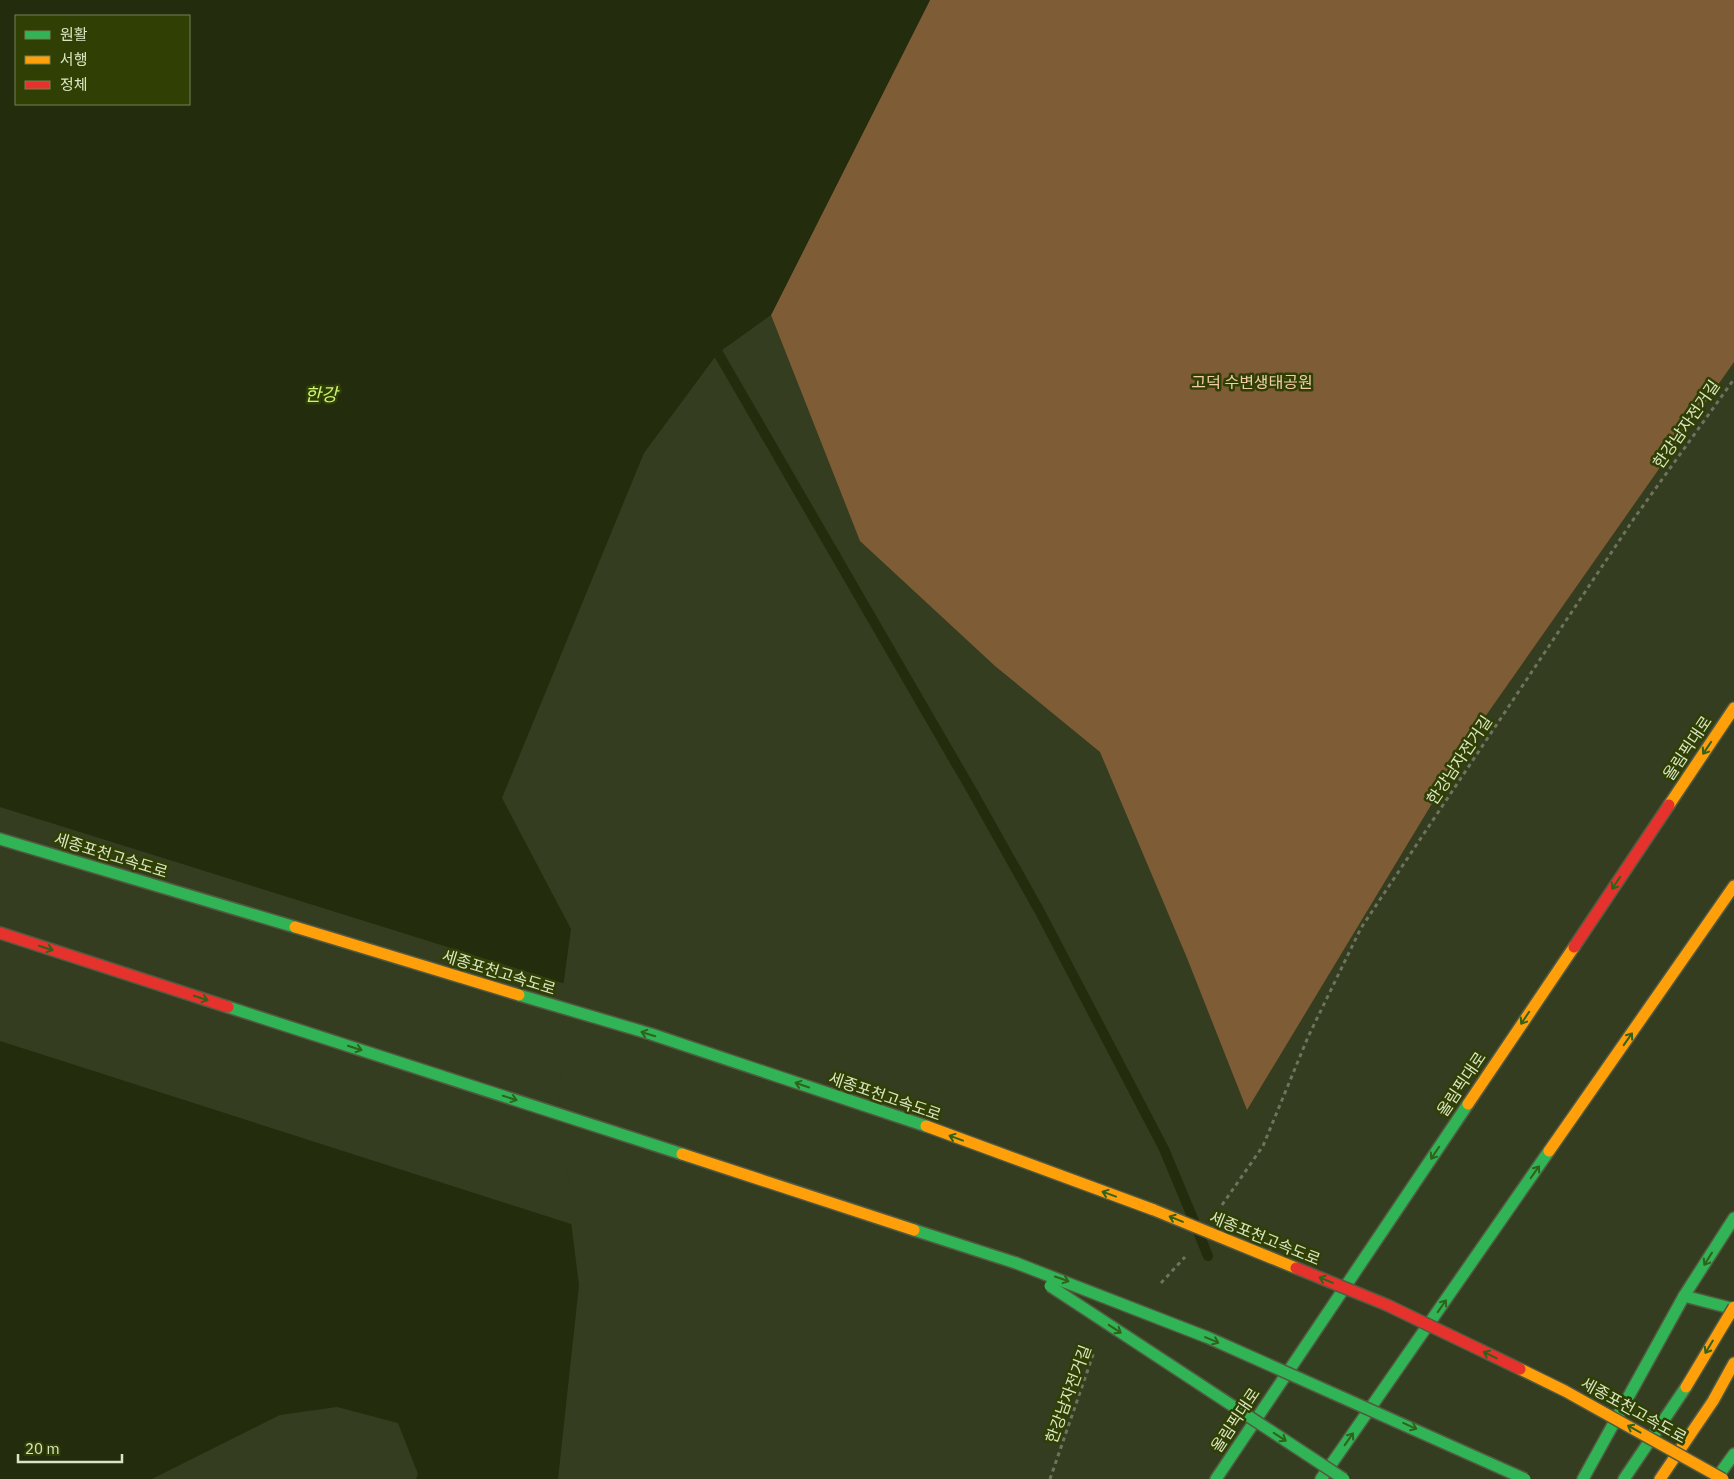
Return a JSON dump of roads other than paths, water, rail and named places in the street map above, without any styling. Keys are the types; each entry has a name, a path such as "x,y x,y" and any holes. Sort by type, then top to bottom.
{"main road":[{"name":"올림픽대로","path":"1216,1479 1734,708"},
{"name":"세종포천고속도로","path":"0,839 651,1034 937,1130 1145,1207 1387,1305 1565,1391 1722,1479"},
{"path":"1322,1479 1734,886"},
{"path":"0,933 1016,1263 1089,1289 1248,1355 1525,1479"},
{"path":"1583,1479 1684,1296 1734,1218"},
{"path":"1016,1263 1344,1479"},
{"path":"1624,1479 1686,1387 1734,1308 1684,1296"},
{"path":"1660,1479 1713,1401 1734,1363"},
{"path":"1716,1479 1734,1454"}],"water":[{"name":"한강","path":"0,0 930,0 771,315 718,353 644,453 502,798 571,929 560,1009 556,1104 579,1285 558,1479 416,1479 418,1474 398,1423 337,1407 280,1415 152,1479 0,1479"}],"waterway":[{"path":"718,353 1040,912 1164,1149 1194,1221"},
{"path":"1199,1234 1208,1256"}],"park label":[{"name":"고덕 수변생태공원","path":"1252,382"}]}
